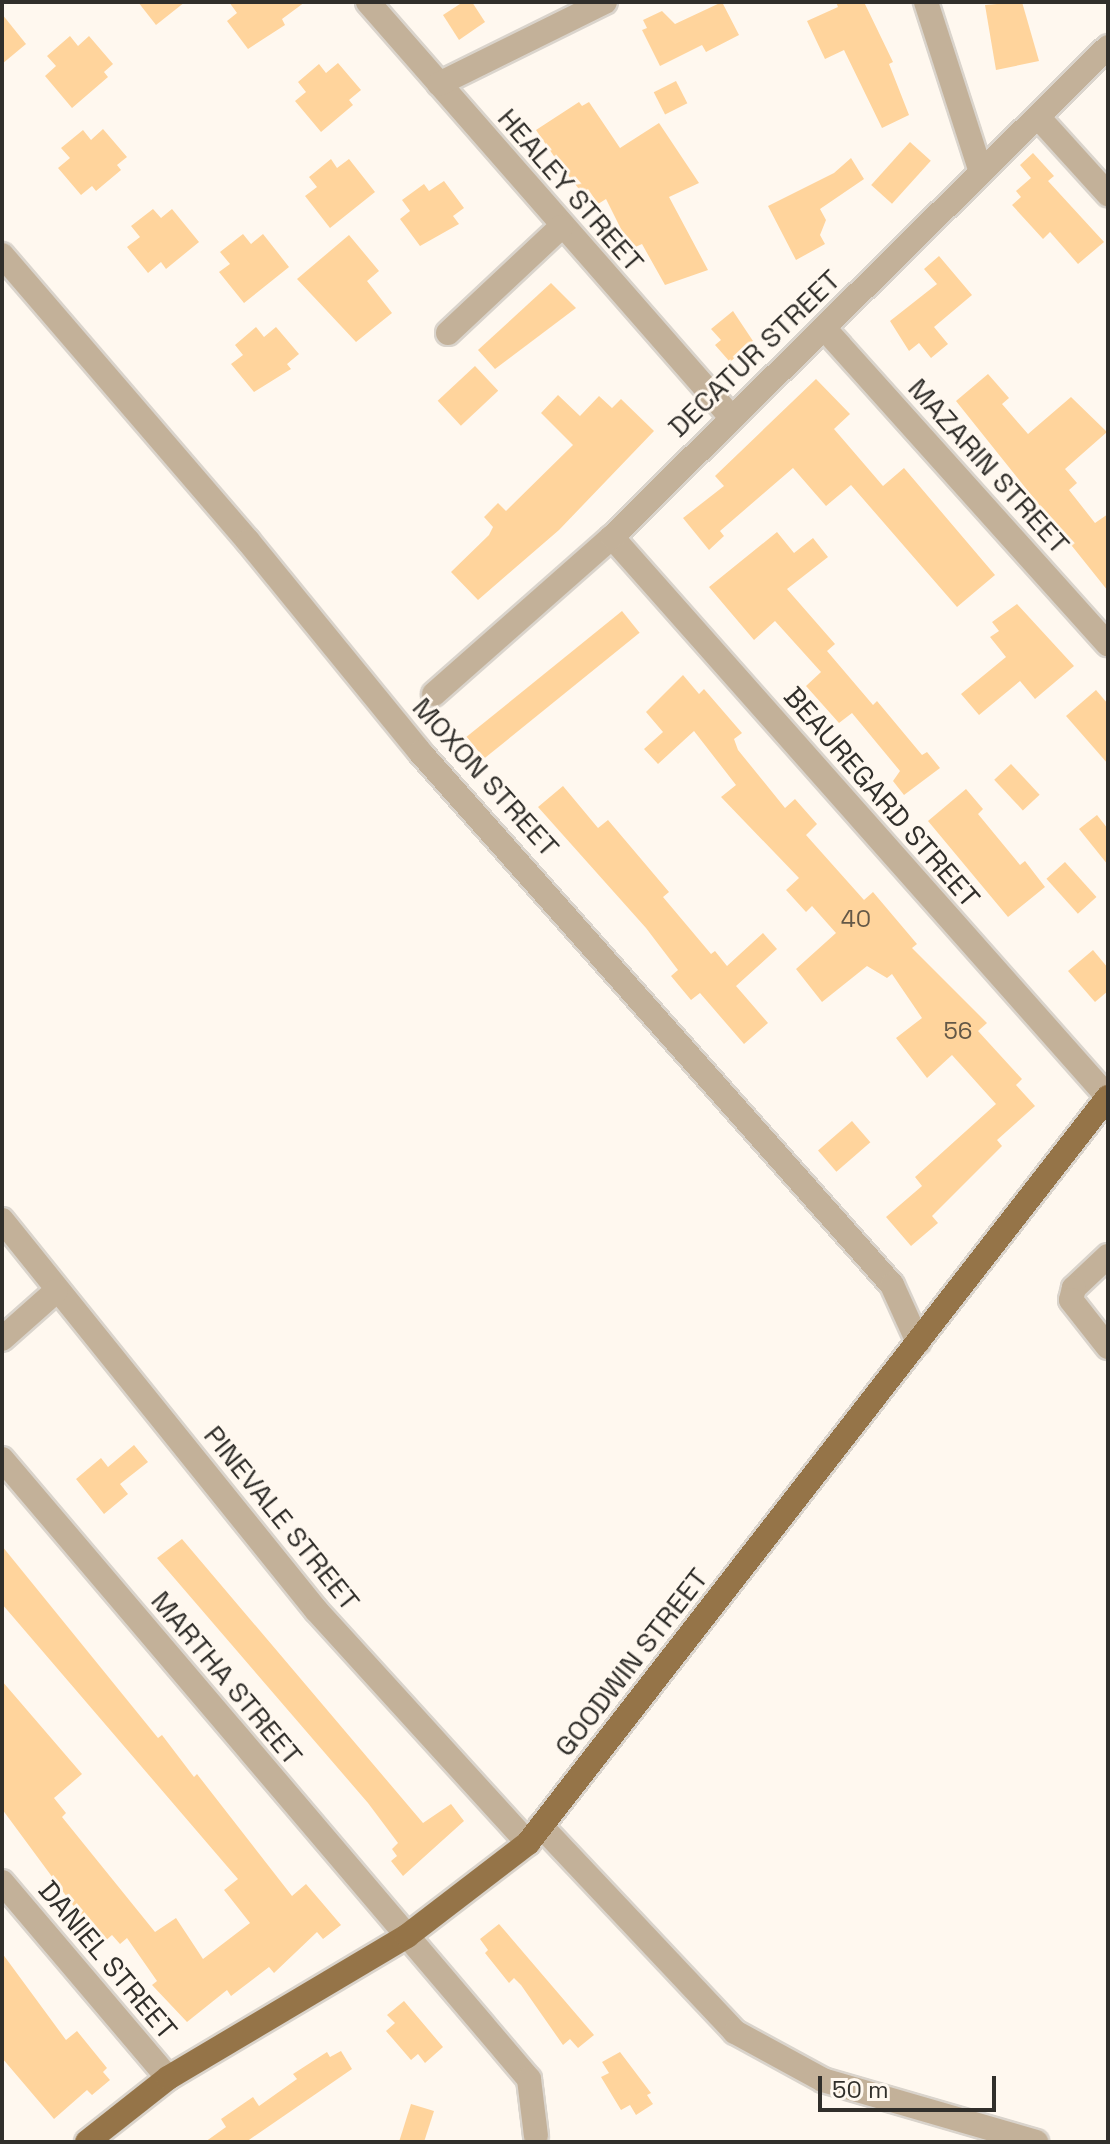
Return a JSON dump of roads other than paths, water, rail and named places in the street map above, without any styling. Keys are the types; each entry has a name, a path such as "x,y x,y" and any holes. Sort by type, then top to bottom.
{"main road":[{"name":"GOODWIN STREET","path":"87,2142 168,2078 407,1936 534,1835 1108,1097"}],"street":[{"name":"HEALEY STREET","path":"368,2 561,227 730,416"},
{"path":"439,84 605,2"},
{"path":"926,2 980,169"},
{"name":"DECATUR STREET","path":"434,694 612,537 980,169 1039,118 1108,47"},
{"path":"1039,118 1108,194"},
{"path":"448,333 561,227"},
{"name":"MOXON STREET","path":"2,255 248,541 420,752 892,1285 918,1342"},
{"name":"MAZARIN STREET","path":"824,328 1108,644"},
{"name":"BEAUREGARD STREET","path":"612,537 1108,1097"},
{"name":"PINEVALE STREET","path":"2,1220 56,1291 316,1610 534,1835 735,2032 823,2080 1036,2142"},
{"path":"1108,1256 1074,1288 1071,1300 1108,1347"},
{"path":"2,1339 56,1291"},
{"name":"MARTHA STREET","path":"2,1459 529,2079 536,2136"},
{"name":"DANIEL STREET","path":"2,1882 168,2078"}]}
